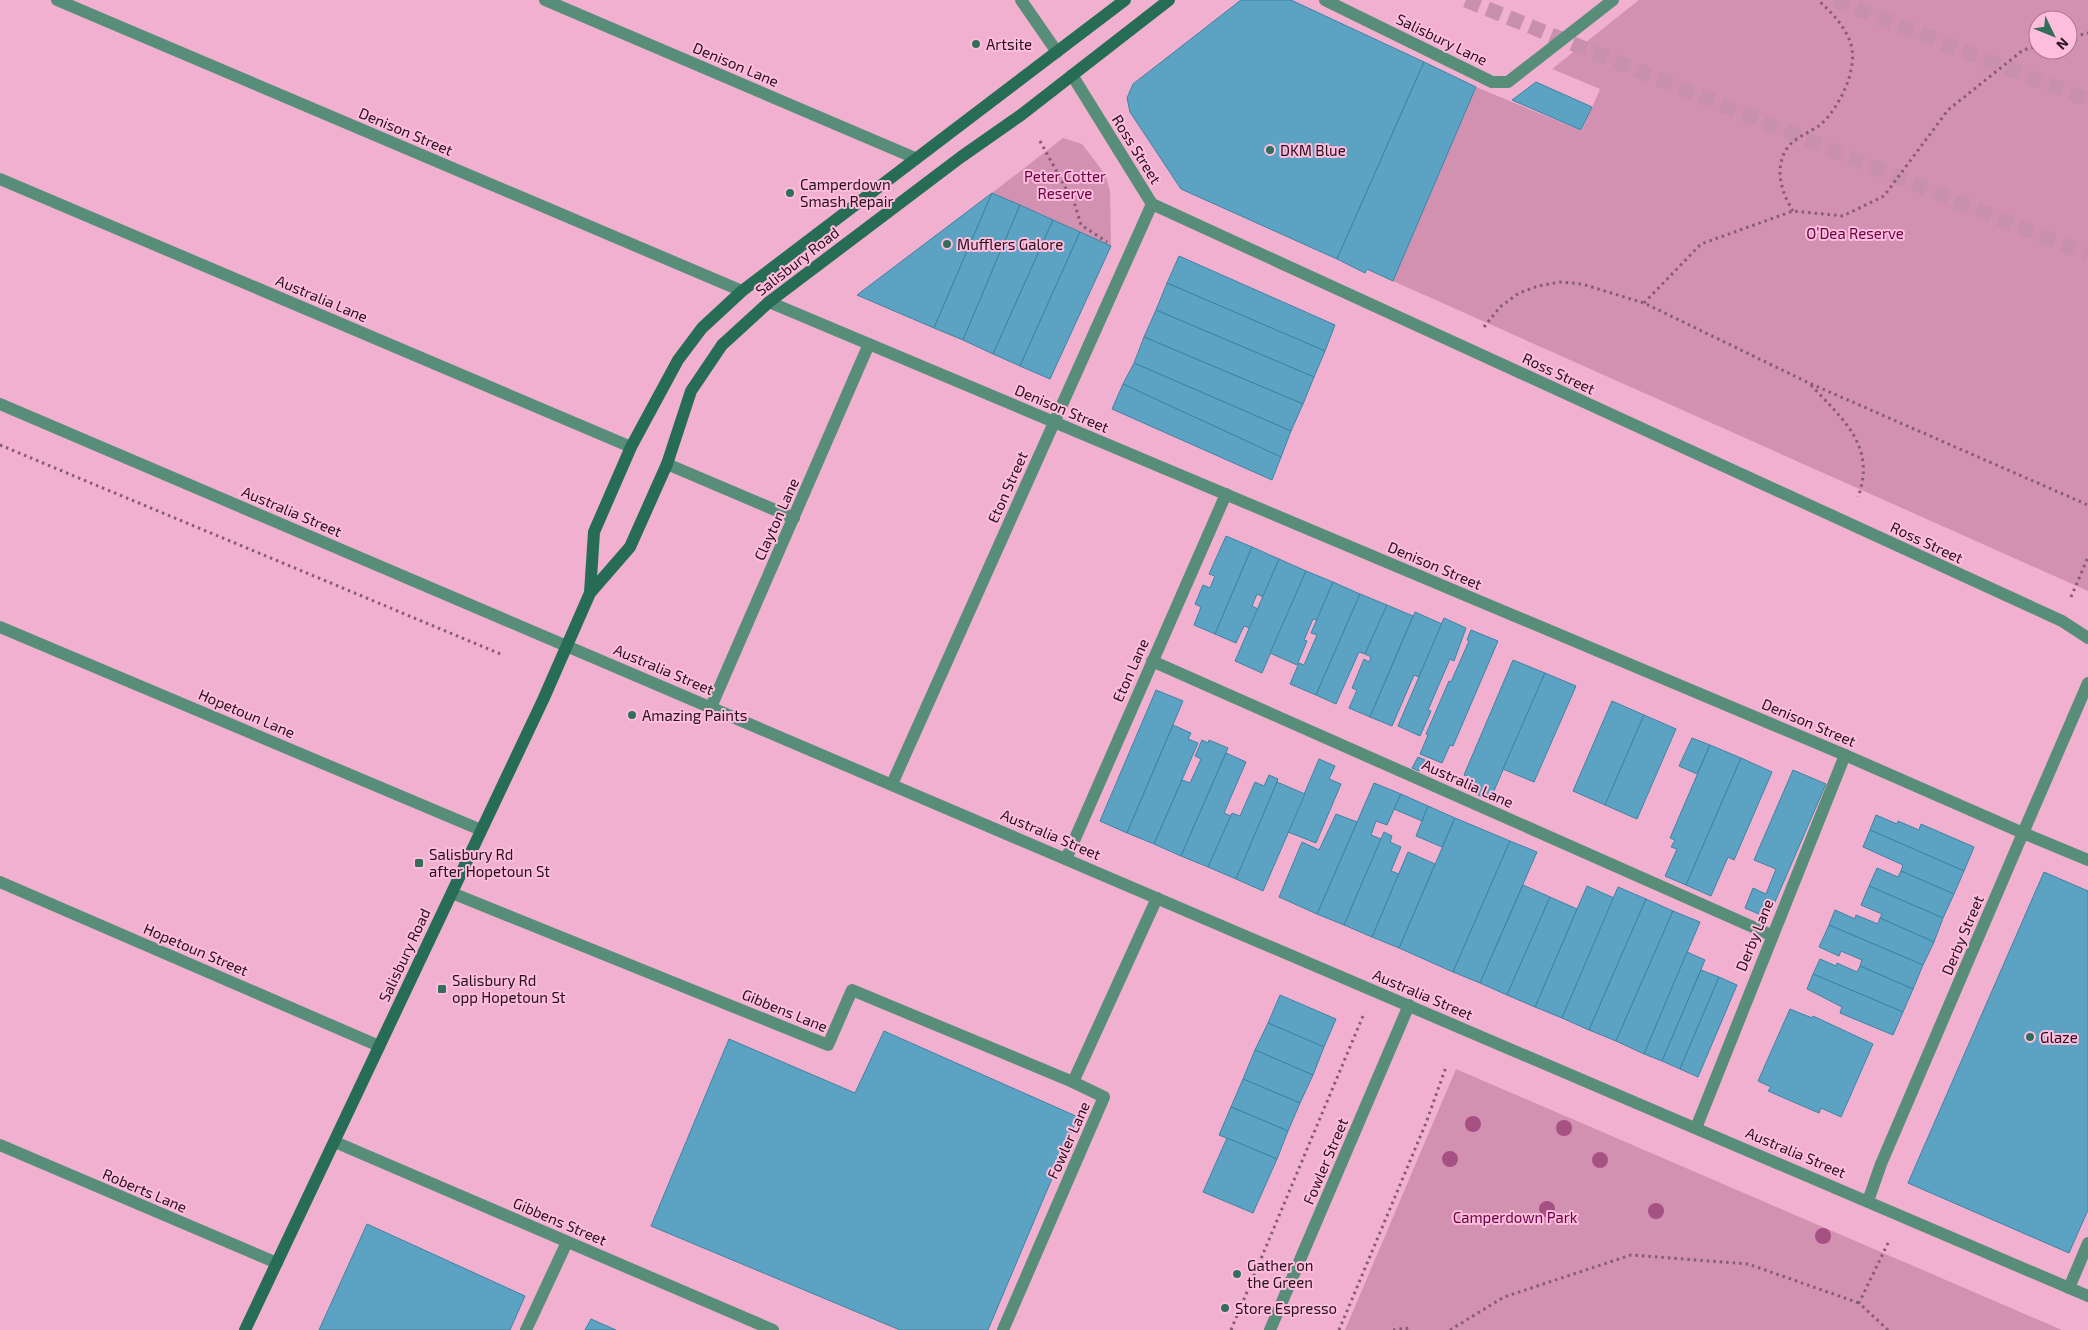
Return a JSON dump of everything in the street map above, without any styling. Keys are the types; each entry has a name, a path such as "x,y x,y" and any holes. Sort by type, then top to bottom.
{"main road":[{"name":"Salisbury Road","path":"590,593 594,532 631,447 678,360 702,328 742,291 1125,0"},
{"name":"Salisbury Road","path":"245,1330 452,893 590,593 630,547 667,464 691,391 722,345 769,302 1169,0"}],"street":[{"name":"Denison Street","path":"57,0 742,291"},
{"name":"Denison Lane","path":"545,0 915,158"},
{"path":"1022,0 1057,52"},
{"name":"Salisbury Lane","path":"1325,0 1492,82 1508,82 1613,0"},
{"name":"Ross Street","path":"1072,75 1152,204 2062,621 2088,638"},
{"name":"Australia Lane","path":"0,179 631,447"},
{"name":"Eton Street","path":"892,784 1152,204"},
{"name":"Denison Street","path":"769,302 1844,755 2088,860"},
{"name":"Clayton Lane","path":"711,707 869,344"},
{"name":"Australia Street","path":"0,404 2088,1296"},
{"path":"667,464 794,518"},
{"name":"Eton Lane","path":"1066,859 1226,494"},
{"name":"Hopetoun Lane","path":"0,627 481,830"},
{"name":"Australia Lane","path":"1152,661 1771,936"},
{"name":"Derby Street","path":"1868,1201 1881,1164 2088,683"},
{"name":"Derby Lane","path":"1696,1128 1844,755"},
{"name":"Hopetoun Street","path":"0,882 379,1046"},
{"name":"Gibbens Lane","path":"452,893 828,1045 852,990 1073,1082"},
{"name":"Fowler Lane","path":"1003,1330 1104,1098 1073,1082 1157,898"},
{"name":"Fowler Street","path":"1270,1330 1409,1005"},
{"name":"Gibbens Street","path":"334,1142 773,1330"},
{"name":"Roberts Lane","path":"0,1146 277,1263"},
{"path":"526,1330 567,1242"},
{"path":"2069,1288 2088,1243"}],"path":[{"path":"1793,211 1783,194 1780,173 1781,163 1787,149 1820,124 1831,113 1845,91 1852,67 1850,41 1839,20 1818,0"},
{"path":"1644,302 1701,244 1793,211 1843,216 1884,196 1948,110 2023,50 2028,49"},
{"path":"1040,140 1075,205 1081,225 1100,238 1130,254"},
{"path":"1466,349 1500,307 1519,293 1538,286 1560,282 1582,284 1644,302 1809,383 2088,504"},
{"path":"1809,383 1843,420 1858,441 1865,465 1863,483 1848,523"},
{"path":"0,445 504,655"},
{"path":"2062,621 2088,557"},
{"path":"1231,1330 1374,990"},
{"path":"1339,1330 1426,1123 1446,1067"},
{"path":"1858,1303 1901,1215"},
{"path":"1450,1330 1504,1297 1631,1255 1748,1264 1858,1303 1888,1330"},
{"path":"1393,1330 1406,1328 1409,1330"}],"green space":[{"name":"O’Dea Reserve","path":"1639,0 2088,0 2088,591 1393,281 1476,87 1582,131 1600,89 1552,69"},
{"name":"Peter Cotter Reserve","path":"1063,138 1082,144 1105,174 1110,191 1111,246 992,193"},
{"name":"Camperdown Park","path":"1456,1069 2062,1330 1345,1330"}],"building":[{"name":"DKM Blue","path":"1241,0 1291,0 1424,62 1337,259 1181,189 1130,112 1127,98 1133,84"},
{"path":"1424,62 1476,87 1393,281 1367,269 1365,273 1337,259"},
{"path":"1536,82 1592,107 1581,130 1512,100"},
{"name":"Mufflers Galore","path":"992,193 934,328 857,295"},
{"path":"992,193 1020,205 963,340 934,328"},
{"path":"1020,205 1053,220 993,354 963,340"},
{"path":"1053,220 1080,232 1020,366 993,354"},
{"path":"1080,232 1111,246 1050,379 1020,366"},
{"path":"1179,256 1335,325 1325,351 1167,283"},
{"path":"1167,283 1325,351 1314,377 1156,310"},
{"path":"1156,310 1314,377 1303,404 1144,337"},
{"path":"1144,337 1303,404 1291,431 1134,363"},
{"path":"1134,363 1291,431 1281,457 1123,384"},
{"path":"1123,384 1281,457 1272,480 1112,409"},
{"path":"1226,536 1252,547 1215,634 1194,625 1201,607 1195,604 1203,585 1210,588 1215,576 1209,574"},
{"path":"1252,547 1279,559 1263,597 1257,594 1252,606 1258,609 1250,628 1244,626 1236,643 1215,634"},
{"path":"1279,559 1306,571 1262,673 1235,661"},
{"path":"1306,571 1333,582 1317,620 1313,619 1304,640 1307,641 1297,665 1270,653"},
{"path":"1333,582 1360,594 1316,695 1290,684 1299,663 1304,665 1317,635 1311,633"},
{"path":"1360,594 1387,605 1365,654 1359,652 1336,704 1316,695"},
{"path":"1387,605 1413,616 1370,717 1349,708 1357,690 1352,688 1364,659 1369,662 1371,657 1365,654"},
{"path":"1415,612 1442,624 1419,677 1414,675 1392,726 1370,717"},
{"path":"1444,618 1466,628 1454,661 1450,659 1428,710 1431,711 1420,736 1398,726"},
{"path":"1471,630 1498,641 1453,746 1450,745 1442,763 1420,754 1428,735 1426,734 1469,641 1467,640"},
{"path":"1513,660 1545,673 1490,800 1466,790 1471,778 1464,775"},
{"path":"1545,673 1576,686 1534,782 1503,769"},
{"path":"1156,690 1183,701 1127,833 1100,821"},
{"path":"1612,701 1644,715 1605,805 1573,791"},
{"path":"1644,715 1676,729 1637,819 1605,805"},
{"path":"1173,725 1191,733 1188,739 1198,743 1154,844 1127,833"},
{"path":"1692,738 1710,745 1697,774 1679,766"},
{"path":"1202,740 1208,743 1209,740 1228,748 1181,856 1154,844 1182,780 1190,783 1201,759 1195,756"},
{"path":"1710,745 1741,758 1686,885 1665,876 1677,849 1671,847 1675,840 1670,838"},
{"path":"1226,753 1246,762 1224,813 1231,816 1208,867 1181,856"},
{"path":"1418,757 1425,760 1419,771 1412,768"},
{"path":"1741,758 1772,772 1734,860 1728,857 1711,896 1686,885"},
{"path":"1319,759 1335,766 1329,779 1341,784 1316,843 1288,832"},
{"path":"1793,770 1826,784 1768,918 1745,908 1753,888 1766,894 1776,869 1754,860"},
{"path":"1269,775 1278,779 1236,879 1208,867 1232,813 1240,816 1255,782 1264,786"},
{"path":"1277,782 1305,794 1263,891 1236,879"},
{"path":"1374,783 1401,794 1387,825 1376,821 1371,835 1381,839 1344,925 1317,914"},
{"path":"1401,794 1428,806 1422,821 1394,809"},
{"path":"1428,806 1455,818 1442,847 1416,836"},
{"path":"1336,814 1357,822 1317,914 1279,897 1302,842 1319,850"},
{"path":"1876,815 1897,824 1898,821 1919,830 1921,824 1974,847 1964,871 1870,830"},
{"path":"1455,818 1510,841 1453,972 1399,948"},
{"path":"1870,830 1964,871 1954,894 1901,871 1903,865 1863,847"},
{"path":"1384,832 1392,836 1390,842 1401,847 1391,871 1399,874 1372,937 1344,925"},
{"path":"1510,841 1537,852 1480,983 1453,972"},
{"path":"1408,852 1435,864 1399,948 1372,937"},
{"path":"1877,868 1898,877 1901,871 1954,894 1943,918 1869,886"},
{"name":"Glaze","path":"2044,872 2088,891 2088,1210 2069,1253 1908,1183"},
{"path":"1523,885 1550,897 1507,995 1480,983"},
{"path":"1587,886 1614,898 1562,1018 1535,1007"},
{"path":"1869,886 1943,918 1934,942 1880,918 1882,914 1861,905"},
{"path":"1618,887 1646,899 1589,1030 1562,1018"},
{"path":"1550,897 1577,909 1535,1007 1507,995"},
{"path":"1646,899 1673,911 1616,1041 1589,1030"},
{"path":"1835,910 1855,919 1856,915 1878,924 1880,918 1934,942 1923,965 1829,925"},
{"path":"1673,911 1700,922 1644,1054 1616,1041"},
{"path":"1829,925 1923,965 1913,989 1860,966 1862,960 1841,951 1839,956 1819,947"},
{"path":"1687,952 1705,960 1662,1061 1644,1054"},
{"path":"1820,959 1836,966 1837,963 1857,972 1860,966 1913,989 1903,1012 1813,974"},
{"path":"1701,970 1719,977 1680,1069 1662,1061"},
{"path":"1813,974 1903,1012 1893,1035 1840,1013 1842,1007 1807,989"},
{"path":"1719,977 1737,985 1698,1077 1680,1069"},
{"path":"1280,995 1336,1019 1324,1047 1268,1023"},
{"path":"1790,1009 1812,1018 1813,1016 1873,1044 1841,1117 1821,1108 1819,1113 1768,1091 1771,1087 1758,1081"},
{"path":"1268,1023 1324,1047 1313,1075 1255,1050"},
{"path":"884,1031 1078,1117 988,1330 900,1330 651,1226 729,1039 855,1093"},
{"path":"1255,1050 1313,1075 1300,1103 1243,1079"},
{"path":"1243,1079 1300,1103 1288,1131 1231,1107"},
{"path":"1231,1107 1288,1131 1277,1159 1219,1135"},
{"path":"1227,1138 1277,1159 1253,1213 1203,1192"},
{"path":"367,1224 525,1296 510,1330 319,1330"},
{"path":"591,1319 616,1330 585,1330"}],"tunnel":[{"path":"1466,0 2088,255"},
{"path":"1835,0 2088,100"}],"place":[{"name":"Artsite","path":"976,44"},
{"name":"DKM Blue","path":"1270,150"},
{"name":"Camperdown Smash Repair","path":"790,193"},
{"name":"Mufflers Galore","path":"947,244"},
{"name":"Amazing Paints","path":"632,715"},
{"name":"Salisbury Rd after Hopetoun St","path":"419,863"},
{"name":"Salisbury Rd opp Hopetoun St","path":"442,989"},
{"name":"Glaze","path":"2030,1037"},
{"name":"Gather on the Green","path":"1237,1274"},
{"name":"Store Espresso","path":"1225,1308"}]}
